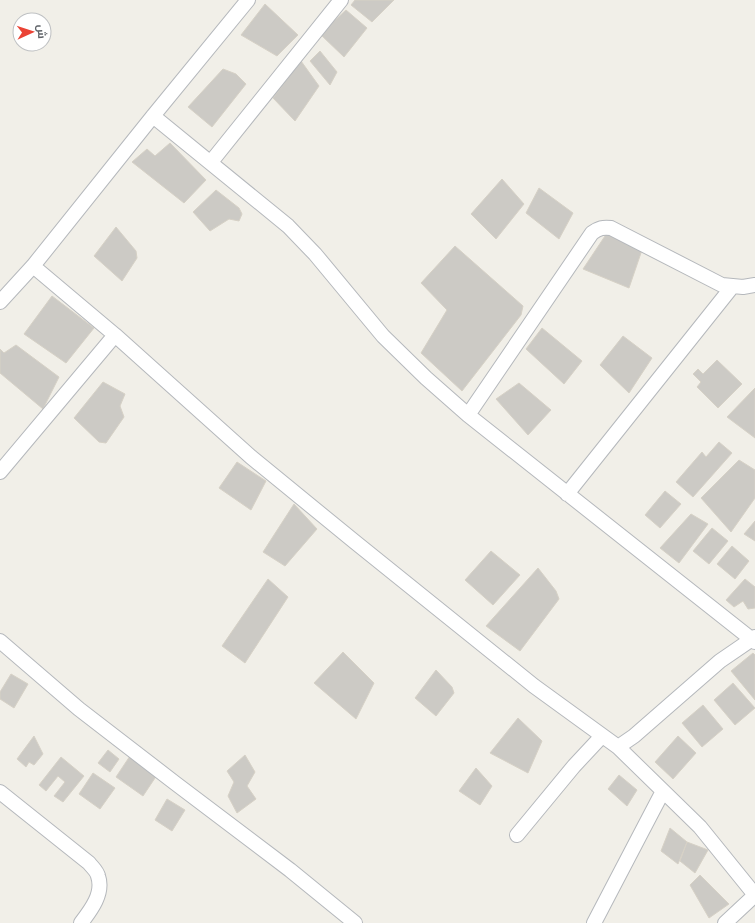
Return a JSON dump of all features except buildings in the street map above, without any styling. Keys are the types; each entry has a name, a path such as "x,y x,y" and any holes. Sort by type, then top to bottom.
{"street":[{"path":"0,302 33,266 248,0"},
{"path":"211,162 342,0"},
{"path":"153,116 288,226 304,242 383,336 426,378 468,415 754,639 720,661 634,736 618,748"},
{"path":"468,415 592,233 598,228 611,228 722,285 732,287 755,285"},
{"path":"33,266 114,335 251,457 354,542 528,681 618,748 700,827 755,895 725,923"},
{"path":"567,494 732,287"},
{"path":"0,472 114,335"},
{"path":"0,641 80,709 290,870 355,923"},
{"path":"517,835 574,766 602,736"},
{"path":"594,923 663,791"},
{"path":"0,792 89,862 98,874 100,886 98,895 90,911 81,923"}]}
